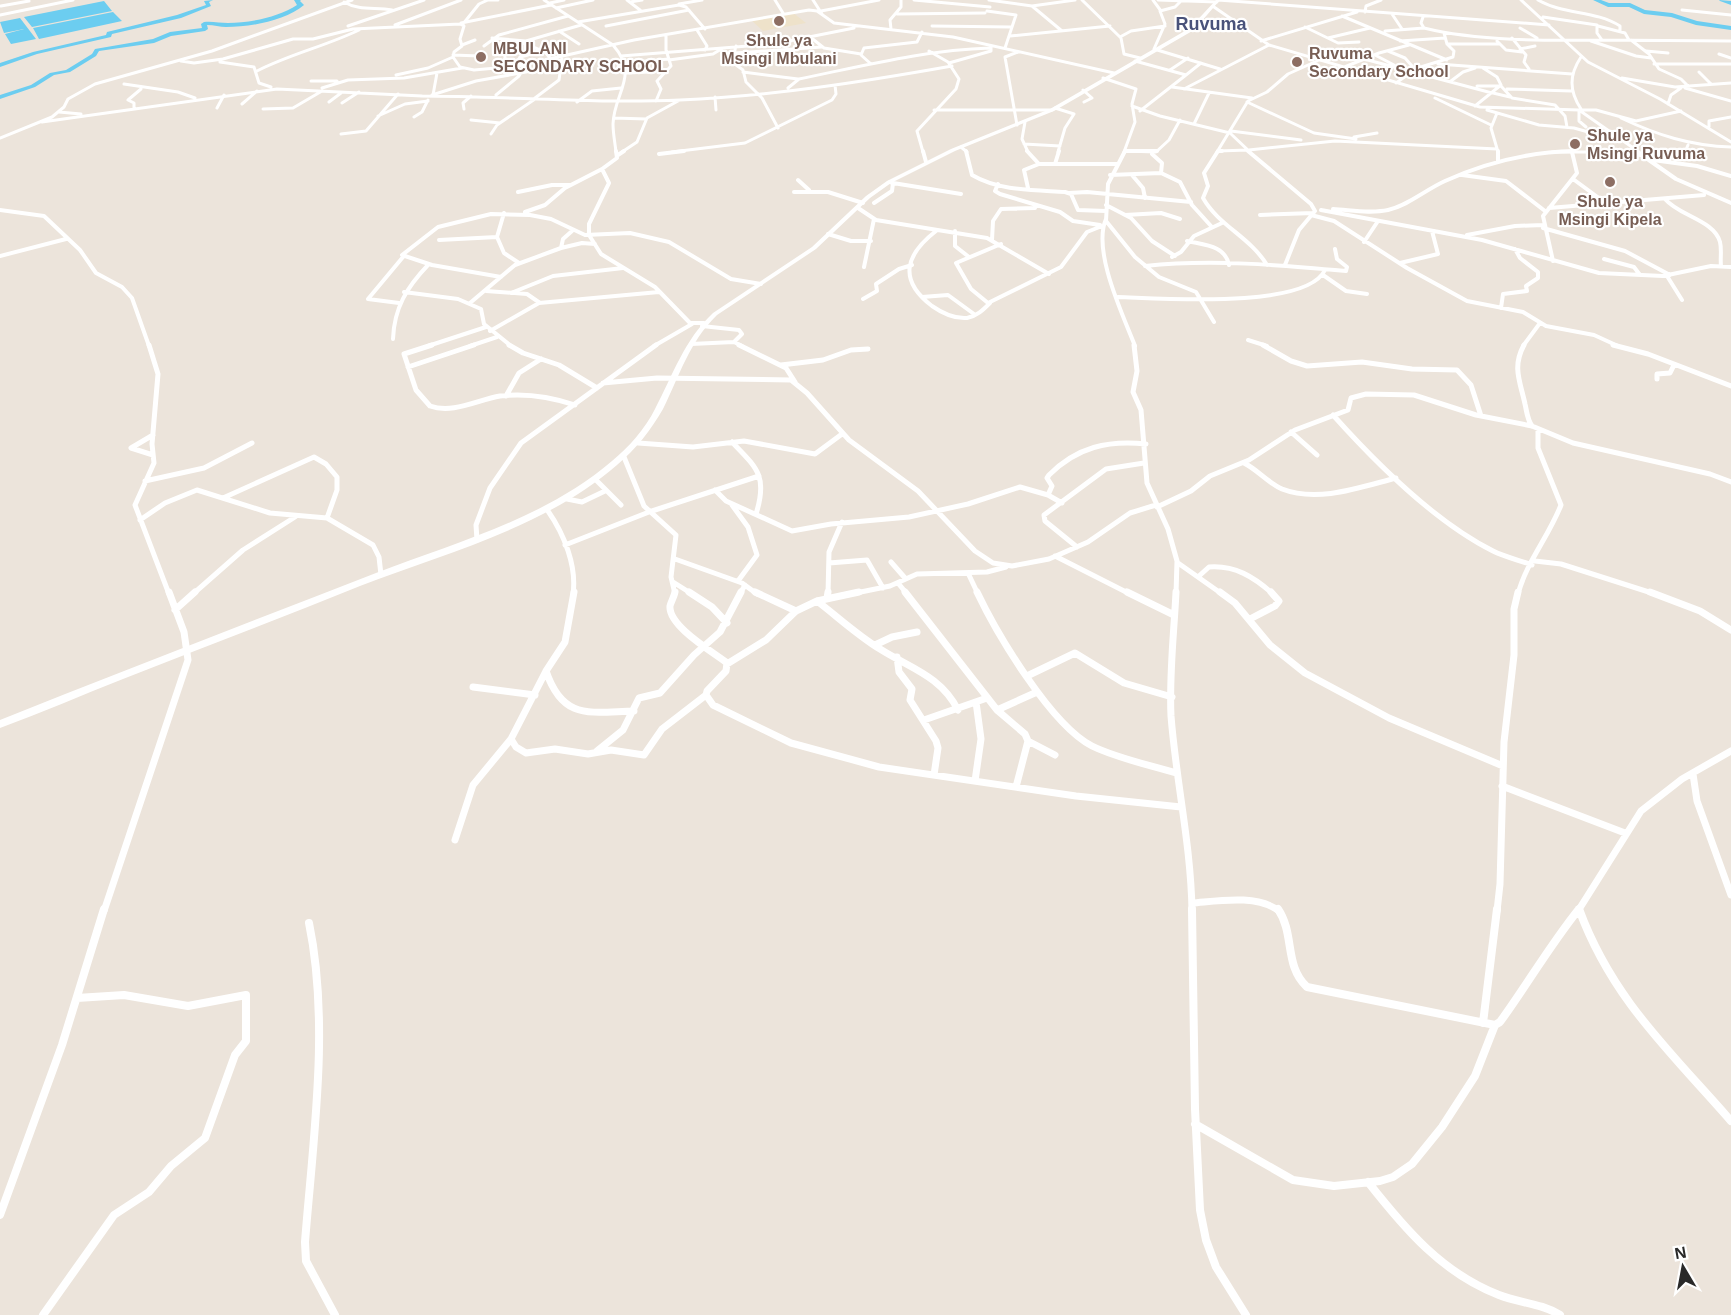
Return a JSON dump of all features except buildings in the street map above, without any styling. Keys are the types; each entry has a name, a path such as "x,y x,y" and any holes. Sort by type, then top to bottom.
{"street":[{"path":"1,6 8,0"},
{"path":"0,15 73,0"},
{"path":"42,123 59,112 71,96 95,84 181,60 352,0"},
{"path":"181,60 190,63 212,61 293,39 315,38 345,30 424,0"},
{"path":"392,26 461,0"},
{"path":"462,45 460,39 464,23 479,4 488,0 498,0"},
{"path":"544,0 613,45 621,56 627,73 614,118 618,155"},
{"path":"345,30 464,23 564,0"},
{"path":"556,8 593,0"},
{"path":"628,1 642,0"},
{"path":"505,50 580,23 702,0"},
{"path":"775,0 777,7 783,13"},
{"path":"813,0 834,24 930,33 1022,51 1114,73"},
{"path":"310,81 382,78 527,63 783,13 809,10 822,13 879,0"},
{"path":"891,29 891,20 902,4 901,0"},
{"path":"914,0 990,7"},
{"path":"989,0 1032,6 1075,0"},
{"path":"1082,0 1093,7 1110,26 1113,34 1120,37"},
{"path":"1153,0 1161,11 1165,26 1154,49"},
{"path":"1158,0 1360,11 1549,26"},
{"path":"1365,12 1366,6 1381,0"},
{"path":"1521,0 1530,11 1543,17 1598,26 1627,34 1630,40 1645,51 1653,63 1688,86"},
{"path":"1538,0 1550,7 1608,18 1620,26 1620,31"},
{"path":"1,6 29,1"},
{"path":"628,1 640,10"},
{"path":"344,2 356,9 376,7 396,10"},
{"path":"982,28 986,12 996,2"},
{"path":"1161,11 1175,7 1180,2"},
{"path":"1216,2 1261,41 1269,45 1528,122 1580,129 1627,143"},
{"path":"0,724 381,575 477,540 548,511 567,500 624,457 638,443 660,408 672,378 703,325 814,248 891,183 926,162 1053,109 1199,23 1216,2"},
{"path":"409,5 425,12"},
{"path":"672,5 685,5 705,29"},
{"path":"1032,6 1062,31"},
{"path":"1698,6 1700,12"},
{"path":"1560,8 1562,19"},
{"path":"606,26 689,10"},
{"path":"1682,10 1731,15"},
{"path":"1261,41 1360,11"},
{"path":"897,14 986,12 1016,15 1004,48"},
{"path":"930,33 938,13"},
{"path":"1392,14 1402,29"},
{"path":"484,46 492,39 568,16"},
{"path":"1342,16 1447,60"},
{"path":"1423,16 1421,22 1424,28"},
{"path":"1543,17 1549,26 1588,62 1710,127 1731,142"},
{"path":"515,23 524,28"},
{"path":"1524,24 1516,31 1514,39 1529,69"},
{"path":"933,26 1011,27"},
{"path":"1010,36 1110,26"},
{"path":"1120,37 1131,31 1165,26"},
{"path":"1598,26 1597,33 1601,40"},
{"path":"621,56 781,43 864,27"},
{"path":"1305,27 1342,44 1359,42"},
{"path":"212,61 256,69 329,44 360,28"},
{"path":"1327,38 1371,28"},
{"path":"1382,31 1424,28 1444,33 1565,41 1731,41"},
{"path":"1520,28 1544,40"},
{"path":"697,30 707,46 705,50"},
{"path":"559,31 579,44"},
{"path":"861,54 867,47 917,42 922,32"},
{"path":"1438,64 1447,60 1454,52 1447,44 1444,33"},
{"path":"656,100 661,89 657,81 671,68 666,52 666,36"},
{"path":"809,36 822,47"},
{"path":"1120,37 1124,54 1186,75"},
{"path":"1491,37 1508,51 1535,46"},
{"path":"1400,41 1445,38"},
{"path":"492,39 504,42 524,42 545,52 551,59"},
{"path":"382,78 428,68 453,56 462,45 475,40"},
{"path":"1588,40 1636,56 1651,58"},
{"path":"229,44 238,64"},
{"path":"1447,44 1500,44"},
{"path":"1184,88 1269,45"},
{"path":"1342,68 1375,54 1409,45"},
{"path":"736,46 731,60 743,72 746,82 759,92 778,128"},
{"path":"624,63 712,54 723,47"},
{"path":"735,53 822,47 861,54 871,64"},
{"path":"0,138 42,123 196,98 278,88 398,94 430,98 496,96 577,102 681,100 835,86 950,65 991,51 991,48"},
{"path":"743,72 798,79 928,51 1004,48"},
{"path":"1154,49 1220,69"},
{"path":"1388,50 1405,58 1412,69"},
{"path":"926,162 917,131 959,84 959,79 950,65 928,51"},
{"path":"1022,51 1005,57 1024,144 1039,164"},
{"path":"1645,51 1668,53"},
{"path":"518,64 520,57 528,54"},
{"path":"1375,54 1394,66"},
{"path":"1719,54 1731,58"},
{"path":"453,56 479,56"},
{"path":"453,56 463,68"},
{"path":"506,56 504,61 518,64"},
{"path":"377,116 405,104 478,81 520,74 566,56"},
{"path":"1581,57 1572,74 1571,91 1579,110 1579,121 1586,127"},
{"path":"1170,70 1188,58"},
{"path":"1364,58 1412,69 1492,93 1550,101 1562,109 1568,127"},
{"path":"491,134 500,123 559,80 562,59"},
{"path":"1351,63 1370,60"},
{"path":"1268,265 1258,249 1222,222 1203,198 1208,186 1204,173 1231,132 1247,102 1267,92 1288,74 1317,61"},
{"path":"1576,63 1588,62"},
{"path":"496,96 520,74 527,63"},
{"path":"1134,115 1201,63"},
{"path":"1653,63 1731,64"},
{"path":"1396,83 1418,66 1438,64 1572,74"},
{"path":"1463,66 1466,71"},
{"path":"1451,81 1466,71 1480,66"},
{"path":"1480,66 1497,77 1501,86"},
{"path":"478,81 491,68"},
{"path":"256,69 259,83 278,88"},
{"path":"414,117 422,112 430,98 438,77 437,72"},
{"path":"627,73 650,72"},
{"path":"1699,72 1711,85"},
{"path":"1616,77 1681,87 1731,101"},
{"path":"1103,78 1136,89 1132,106 1135,121 1125,151 1110,176 1106,194 1103,251 1135,346 1137,371 1133,392 1141,410 1146,444 1144,463 1147,483 1175,547 1178,563 1172,697 1176,773 1180,807 1187,833 1192,903 1195,1124 1200,1210 1206,1240 1221,1276 1246,1315"},
{"path":"788,89 798,79"},
{"path":"314,90 344,81"},
{"path":"1668,104 1671,95 1681,87 1731,83"},
{"path":"124,84 141,89 180,93 196,98"},
{"path":"659,154 745,143 832,100 836,94 835,86"},
{"path":"1470,86 1571,91"},
{"path":"1469,114 1501,86"},
{"path":"1172,87 1252,98"},
{"path":"577,102 596,90 621,88"},
{"path":"134,109 134,103 128,100 141,89"},
{"path":"1416,89 1491,125"},
{"path":"1507,89 1510,97"},
{"path":"242,104 258,90"},
{"path":"263,109 293,108 322,90"},
{"path":"1083,90 1092,98 1084,102"},
{"path":"329,102 344,92"},
{"path":"342,103 359,92"},
{"path":"364,98 369,93"},
{"path":"1194,124 1209,93"},
{"path":"217,108 224,94"},
{"path":"341,134 365,131 398,94"},
{"path":"464,109 463,104 471,96"},
{"path":"716,97 716,110"},
{"path":"614,118 646,118 681,100"},
{"path":"1247,102 1314,133 1374,143"},
{"path":"1132,106 1231,132 1322,142"},
{"path":"1477,107 1596,110 1639,121 1681,111"},
{"path":"1521,108 1529,115 1528,122"},
{"path":"934,110 1053,109 1074,114 1065,128 1055,164"},
{"path":"1579,110 1676,179 1708,195 1731,203"},
{"path":"59,112 100,114"},
{"path":"1497,113 1491,125 1498,162"},
{"path":"1710,127 1707,124 1709,121 1731,117"},
{"path":"520,214 545,205 573,185 615,161 618,155 637,142 646,118"},
{"path":"1621,118 1647,131 1688,145 1731,147"},
{"path":"471,120 500,123"},
{"path":"1152,154 1169,140 1180,120"},
{"path":"1580,129 1599,124"},
{"path":"1231,132 1312,205 1322,209 1463,236 1599,273 1669,275 1721,266 1731,267"},
{"path":"1342,141 1377,133"},
{"path":"1723,136 1731,134"},
{"path":"1218,151 1342,141 1497,149"},
{"path":"1024,144 1060,146"},
{"path":"1260,215 1313,213 1322,209 1387,210 1400,206 1442,182 1525,154 1572,152 1676,157 1688,151 1688,145"},
{"path":"961,147 967,152 974,177 998,184 1069,193 1191,202"},
{"path":"1125,151 1152,154 1162,163 1161,173"},
{"path":"1553,261 1543,226 1547,210 1559,197 1565,184 1577,173 1572,152"},
{"path":"1649,160 1698,166 1731,176"},
{"path":"1028,188 1024,170 1039,164 1117,164"},
{"path":"602,170 609,183 589,224 589,235 601,254 659,292 692,324"},
{"path":"1110,176 1161,173 1180,182 1191,202 1211,226"},
{"path":"1132,175 1143,188 1145,198"},
{"path":"1461,175 1504,180 1547,210 1708,195"},
{"path":"1573,179 1608,204"},
{"path":"798,180 809,190"},
{"path":"891,183 961,194"},
{"path":"998,184 995,190 1000,194 1038,208 1064,214 1072,221 1104,220"},
{"path":"518,192 552,185 573,185"},
{"path":"794,192 809,190 828,192 866,203 874,213 936,231 955,231 992,240 1049,274"},
{"path":"1069,193 1078,210 1104,220 1122,243 1145,266 1164,280 1192,290 1202,301 1214,322"},
{"path":"1665,199 1675,209 1707,227 1717,236 1721,245 1719,258 1721,266"},
{"path":"864,267 866,251 871,241 874,213 866,203"},
{"path":"1106,205 1124,215 1152,241 1175,256"},
{"path":"1285,265 1299,230 1313,213 1312,205"},
{"path":"992,240 993,221 1001,209 1038,208"},
{"path":"0,210 42,215 80,250 96,273 122,287 132,298 158,374 153,435 154,463 135,499 140,520 175,610 188,651 187,667 91,948 77,998 0,1215"},
{"path":"399,303 375,302 368,299 403,257 403,254 432,229 479,216 504,213 551,219 572,231 589,235 630,233 669,242 731,279 761,284"},
{"path":"504,213 496,241 505,255 519,263"},
{"path":"1124,215 1161,213 1180,219"},
{"path":"1313,213 1331,220 1399,263 1467,301 1523,312 1540,323 1594,335 1614,345 1639,351 1731,386"},
{"path":"936,231 918,246 912,265 911,286 921,297 949,317 961,318 975,314 990,303 1049,274 1066,262 1087,232 1104,220"},
{"path":"1364,242 1378,221"},
{"path":"1164,262 1181,252 1188,241 1211,226 1222,222"},
{"path":"1463,236 1515,226 1543,226 1622,249 1653,263 1669,275 1682,300"},
{"path":"561,248 563,239 572,231"},
{"path":"955,231 956,246 969,257"},
{"path":"1399,263 1438,254 1439,250 1432,231"},
{"path":"828,234 846,240 871,241"},
{"path":"439,240 497,237"},
{"path":"0,256 66,239"},
{"path":"1188,241 1225,252 1229,257 1229,265"},
{"path":"470,303 519,263 561,248 582,243 595,244"},
{"path":"990,303 985,302 971,289 956,263 1001,244"},
{"path":"1145,266 1164,262 1285,265 1324,273 1347,270 1337,259 1335,249"},
{"path":"1501,308 1503,294 1526,292 1526,286 1538,278 1538,272 1520,258 1515,249"},
{"path":"403,257 428,265 501,277"},
{"path":"1604,259 1634,267 1640,275"},
{"path":"393,339 399,303 404,292 428,265"},
{"path":"863,299 877,291 876,284 899,269 912,265"},
{"path":"511,293 534,282 557,275 623,268"},
{"path":"1118,297 1202,301 1278,295 1314,282 1324,273"},
{"path":"1324,273 1346,291 1367,294"},
{"path":"486,291 527,294 540,303"},
{"path":"404,292 470,303 481,309 488,329 515,350 559,365 597,388"},
{"path":"575,405 548,397 506,396 436,408 428,405 420,395 403,356 406,352 488,329 540,303 659,292"},
{"path":"921,297 948,295 975,314"},
{"path":"1483,1023 1500,884 1506,706 1514,655 1514,609 1521,583 1554,526 1561,505 1538,448 1535,427 1527,419 1517,379 1516,361 1528,337 1540,323"},
{"path":"477,540 476,525 485,500 515,450 536,431 575,405 653,345 692,324 739,330 742,334 734,342"},
{"path":"408,367 497,337"},
{"path":"1248,340 1270,347 1291,361 1307,366 1362,362 1412,369 1457,370 1471,385 1481,416"},
{"path":"691,344 734,342 781,365 791,373 795,382 842,434 860,450 890,468 936,509 981,556 993,564 1007,566"},
{"path":"781,365 795,361 825,359 854,347 868,349"},
{"path":"506,396 519,374 540,359"},
{"path":"1657,379 1657,374 1670,373 1674,365"},
{"path":"603,383 624,379 672,378 784,378 795,382"},
{"path":"727,664 766,640 796,611 817,601 883,588 905,578 928,573 987,572 1007,566 1032,564 1077,547 1130,513 1156,506 1191,492 1210,476 1244,463 1291,432 1348,410 1354,396 1414,395 1481,416 1535,427 1561,440 1674,468 1710,474 1731,482"},
{"path":"1333,415 1356,442 1438,515 1493,550 1534,563 1557,563 1636,586 1681,602 1731,630"},
{"path":"1291,432 1317,455"},
{"path":"638,443 693,447 732,442 755,442 815,454 842,434"},
{"path":"153,435 139,441 131,448 153,455"},
{"path":"732,442 756,466 763,492 756,514"},
{"path":"1048,495 1052,486 1047,478 1049,475 1086,448 1106,442 1146,444"},
{"path":"145,481 204,468 252,443"},
{"path":"223,498 314,457 329,466 339,479 340,486 327,518"},
{"path":"511,739 516,747 526,753 555,749 588,754 617,750 645,755 662,729 706,695 726,671 727,664 724,659 681,629 672,618 670,607 675,594 672,582 675,559 674,531 649,512 640,498 624,457"},
{"path":"1077,547 1044,519 1044,515 1106,469 1144,463"},
{"path":"1244,463 1282,489 1301,494 1363,487 1396,478"},
{"path":"565,545 649,512 759,476"},
{"path":"595,479 621,505"},
{"path":"730,503 792,531 842,522 909,517 977,501 1016,488 1048,495 1062,503"},
{"path":"140,520 165,503 189,492 202,490 270,513 327,518 373,545 379,557 381,575"},
{"path":"715,490 730,503 748,527 757,555 738,581"},
{"path":"567,500 582,502 605,491"},
{"path":"455,840 466,798 473,785 511,739 546,671 565,642 574,590 573,567 558,525 548,511"},
{"path":"175,610 243,550 298,515"},
{"path":"827,598 831,541 842,522"},
{"path":"1055,556 1174,615"},
{"path":"675,559 738,581 762,598 796,611"},
{"path":"829,563 867,560 883,588"},
{"path":"891,562 905,578"},
{"path":"1178,563 1235,603 1270,645 1314,679 1389,718 1503,766"},
{"path":"1199,576 1209,567 1238,570 1258,581 1279,601 1275,606 1250,619"},
{"path":"968,573 990,622 1037,692 1060,720 1092,746 1176,773"},
{"path":"672,582 712,607 727,623"},
{"path":"898,583 997,710 1021,729 1028,741 1056,755"},
{"path":"597,751 623,730 639,698 660,693 727,623 745,585"},
{"path":"817,601 875,645 931,676 949,693 958,710"},
{"path":"875,645 892,637 917,632"},
{"path":"1027,676 1075,652 1124,683 1172,697"},
{"path":"897,657 899,672 912,690 909,698 938,745 933,775"},
{"path":"546,671 560,699 580,714 634,711"},
{"path":"473,687 535,695"},
{"path":"997,710 1037,692"},
{"path":"706,695 713,705 791,743 879,767 1180,807"},
{"path":"924,720 987,698"},
{"path":"975,781 981,739 976,702"},
{"path":"1016,787 1028,741"},
{"path":"1195,1124 1299,1182 1334,1188 1401,1173 1413,1162 1465,1095 1477,1074 1486,1042 1495,1025 1522,993 1641,811 1655,798 1731,751"},
{"path":"1693,774 1697,801 1731,895"},
{"path":"1502,786 1625,833"},
{"path":"1192,903 1237,902 1263,904 1278,909 1286,925 1296,975 1307,987 1495,1025"},
{"path":"1579,909 1591,942 1614,985 1652,1036 1731,1121"},
{"path":"309,923 316,957 318,1084 305,1242 306,1261 335,1315"},
{"path":"43,1315 114,1215 149,1192 171,1166 205,1138 235,1055 247,1037 246,995 188,1006 124,995 77,998"},
{"path":"1368,1182 1414,1240 1438,1261 1499,1295 1533,1301 1560,1315"}],"shaded area":[{"path":"792,12 806,23 763,31 750,19"}],"water":[{"path":"104,1 112,11 32,27 24,17"},
{"path":"113,12 122,21 39,39 33,28"},
{"path":"20,18 36,39 11,44 5,34 24,29 4,33 0,22"}],"waterway":[{"path":"0,65 35,53 109,36 109,33 193,13 209,5 206,2 210,0"},
{"path":"0,97 33,86 52,74 68,71 94,55 97,50 154,41 170,34 205,29 204,24 235,25 255,22 295,9 301,5 296,1 298,0"},
{"path":"1596,0 1608,5 1630,5 1644,12 1672,15 1696,23 1731,28"},
{"path":"1722,0 1731,3"}],"place":[{"name":"Shule ya Msingi Mbulani","path":"779,21"},
{"name":"MBULANI SECONDARY SCHOOL","path":"481,57"},
{"name":"Ruvuma Secondary School","path":"1297,62"},
{"name":"Shule ya Msingi Ruvuma","path":"1575,144"},
{"name":"Shule ya Msingi Kipela","path":"1610,182"}],"district":[{"name":"Ruvuma","path":"1211,24"}]}
